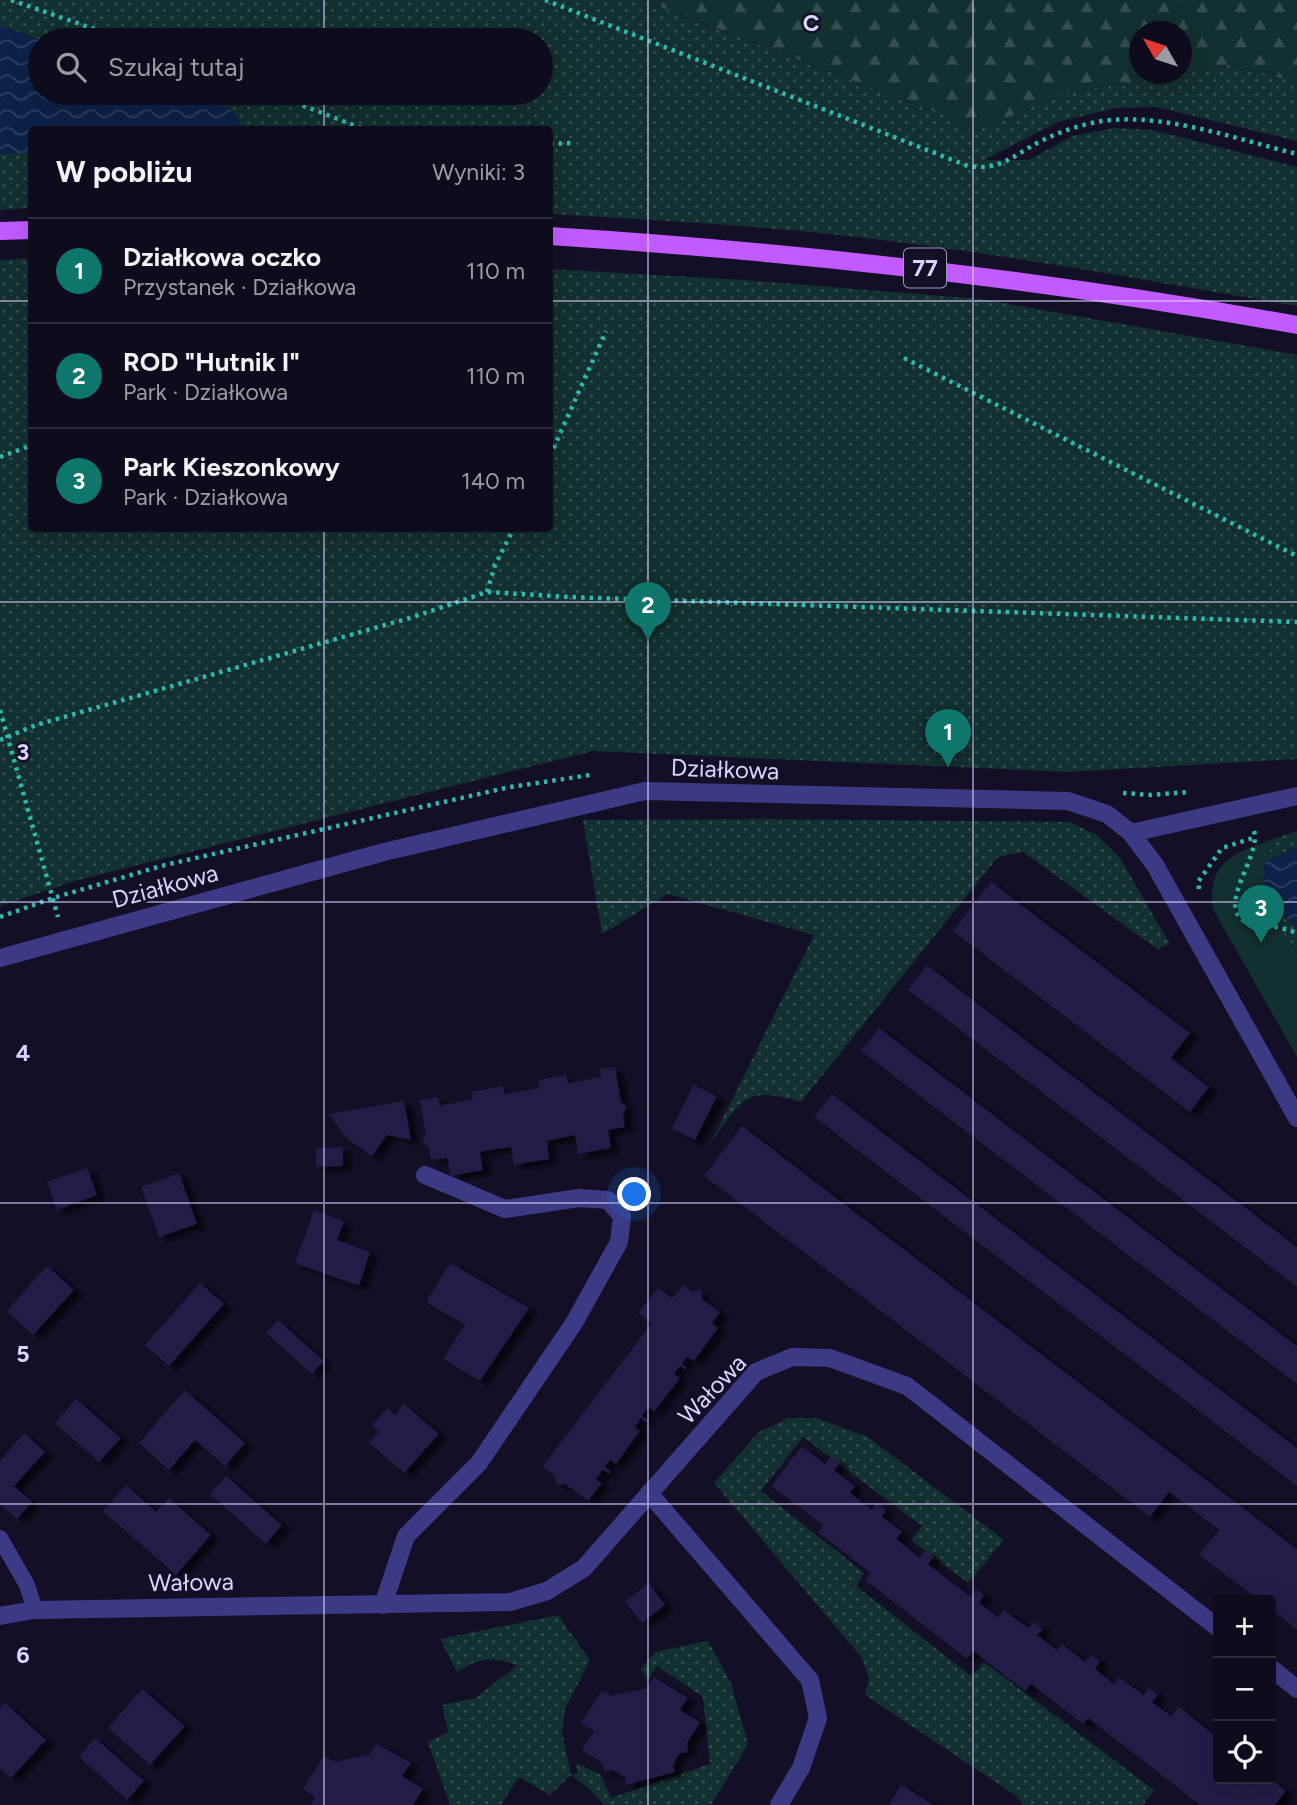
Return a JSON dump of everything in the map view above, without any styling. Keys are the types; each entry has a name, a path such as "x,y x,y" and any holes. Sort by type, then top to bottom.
{"main road":[{"path":"0,231 28,230"},
{"name":"77","path":"553,236 778,253 920,268 1115,295 1297,325"}],"street":[{"name":"Działkowa","path":"0,958 384,852 645,791 1068,802 1107,814 1131,833 1155,864 1297,1118"},
{"path":"1131,833 1297,796"},
{"path":"383,1605 406,1536 479,1463 575,1323 619,1242 622,1216 608,1200 579,1198 505,1209 425,1175"},
{"name":"Wałowa","path":"0,1616 35,1610 510,1602 547,1591 584,1568 756,1372 792,1357 830,1357 907,1386 1213,1624"},
{"path":"649,1493 810,1680 818,1718 801,1768 779,1805"},
{"path":"1276,1672 1297,1689"}],"lane":[{"path":"0,1538 27,1585 35,1610"}],"path":[{"path":"11,0 92,28"},
{"path":"545,0 968,166 983,168 999,165 1039,142 1069,129 1094,122 1134,119 1174,124 1297,154"},
{"path":"302,105 356,126"},
{"path":"553,144 571,143"},
{"path":"553,449 606,331"},
{"path":"904,358 1297,556"},
{"path":"0,457 28,446"},
{"path":"487,592 495,565 512,532"},
{"path":"0,740 36,725 413,617 487,592 584,598 1297,622"},
{"path":"0,710 64,939"},
{"path":"1200,895 1198,882 1222,848 1256,837 1234,901 1237,914 1252,925 1271,926 1297,933"}],"green space":[{"path":"0,0 641,0 949,117 973,132 1067,92 1129,83 1192,84 1192,72 1233,64 1297,83 1297,141 1156,107 1116,108 1058,122 984,160 1029,160 1072,136 1114,128 1153,130 1297,167 1297,306 1022,260 857,237 742,226 553,214 553,126 28,126 28,208 0,210"},
{"path":"642,0 1297,0 1297,83 1233,64 1192,72 1192,21 1129,21 1129,83 1067,92 973,132 949,117"},
{"path":"28,258 28,532 553,532 553,269 744,280 980,299 1297,355 1297,759 1067,772 593,751 78,880 0,906 0,260"},
{"path":"583,820 1070,822 1097,835 1120,858 1170,944 1157,949 1023,852 998,857 801,1102 768,1095 746,1100 729,1117 710,1144 814,935 668,894 602,934"},
{"path":"1297,831 1297,847 1265,862 1276,838"},
{"path":"1276,838 1265,862 1263,885 1283,933 1297,953 1297,1057 1213,909 1212,892 1220,869 1238,854"},
{"path":"1268,900 1297,929 1297,953 1283,933"},
{"path":"788,1418 816,1418 868,1437 1004,1540 968,1583 911,1540 922,1526 803,1437 761,1491 864,1573 856,1586 971,1676 984,1662 1154,1790 1143,1805 1023,1805 1015,1795 865,1695 869,1678 862,1658 714,1483 759,1432"},
{"path":"558,1615 590,1660 565,1709 562,1733 571,1775 550,1795 519,1777 501,1805 450,1805 428,1742 448,1732 442,1705 475,1698 517,1666 486,1660 457,1672 440,1639"},
{"path":"708,1641 731,1683 748,1744 711,1805 604,1805 571,1775 578,1773 576,1763 601,1775 611,1798 710,1764 703,1697 657,1666 648,1680 641,1669 655,1652"}],"water":[{"path":"0,25 28,35 28,105 220,105 230,109 238,118 240,126 28,126 28,153 0,154"},
{"path":"1297,847 1297,929 1268,900 1263,885 1265,862"}],"building":[{"path":"991,882 1190,1033 1171,1058 1209,1087 1190,1112 953,931"},
{"path":"927,965 1297,1247 1297,1287 908,990"},
{"path":"879,1028 1297,1346 1297,1384 861,1051"},
{"path":"615,1067 621,1102 627,1106 623,1114 625,1127 608,1130 611,1148 578,1154 575,1135 547,1141 549,1159 514,1165 511,1147 496,1149 480,1152 483,1170 451,1176 447,1158 431,1160 429,1147 422,1142 426,1136 420,1100 438,1097 440,1105 455,1103 473,1099 472,1092 503,1086 504,1094 539,1088 538,1080 566,1075 568,1083 601,1077 600,1069"},
{"path":"694,1085 717,1096 695,1140 672,1129"},
{"path":"832,1094 1297,1448 1297,1486 814,1117"},
{"path":"404,1101 411,1140 387,1135 372,1156 346,1138 329,1114"},
{"path":"742,1126 1297,1549 1297,1630 1276,1613 1276,1595 1252,1595 1199,1555 1219,1530 1169,1492 1150,1517 704,1176"},
{"path":"343,1147 343,1166 316,1167 316,1148"},
{"path":"87,1168 97,1195 57,1210 47,1182"},
{"path":"179,1173 197,1224 159,1237 141,1187"},
{"path":"314,1210 344,1221 337,1240 370,1252 359,1286 295,1263"},
{"path":"450,1263 529,1308 480,1381 443,1359 465,1325 426,1302"},
{"path":"47,1266 74,1290 33,1335 7,1311"},
{"path":"200,1283 224,1304 169,1366 145,1345"},
{"path":"683,1285 692,1292 701,1290 702,1299 720,1312 712,1323 718,1328 694,1361 687,1357 682,1364 687,1368 685,1370 680,1366 674,1374 680,1378 654,1412 649,1407 642,1416 648,1420 646,1423 641,1418 635,1427 640,1431 616,1464 610,1460 605,1467 611,1471 609,1474 603,1470 596,1479 602,1483 588,1501 565,1484 557,1485 555,1476 542,1467 652,1323 638,1313 658,1288 672,1298"},
{"path":"278,1320 324,1361 312,1374 266,1333"},
{"path":"185,1390 245,1443 225,1466 195,1440 169,1470 139,1443"},
{"path":"76,1399 121,1438 99,1462 55,1423"},
{"path":"404,1404 439,1434 404,1473 369,1443 379,1432 372,1425 387,1408 395,1415"},
{"path":"24,1433 45,1452 14,1486 32,1502 17,1519 0,1504 0,1461"},
{"path":"802,1446 825,1464 831,1456 840,1463 834,1470 855,1486 850,1493 872,1510 877,1503 886,1510 882,1517 902,1532 896,1539 919,1557 925,1550 934,1557 928,1564 970,1596 976,1589 984,1595 979,1603 998,1617 1004,1610 1028,1628 1034,1622 1043,1629 1037,1635 1057,1650 1062,1644 1085,1662 1091,1655 1100,1661 1095,1669 1114,1684 1119,1677 1143,1695 1149,1688 1158,1695 1152,1702 1171,1716 1179,1707 1213,1734 1213,1784 1276,1783 1286,1791 1275,1805 1200,1805 1088,1718 1083,1724 1031,1684 1025,1691 973,1651 967,1659 865,1580 870,1573 818,1532 823,1525 771,1486"},
{"path":"226,1476 282,1525 266,1544 210,1494"},
{"path":"126,1485 156,1512 169,1498 211,1535 176,1575 103,1511"},
{"path":"649,1583 665,1605 642,1623 625,1602"},
{"path":"654,1677 688,1698 680,1710 700,1722 687,1743 688,1752 680,1753 673,1765 675,1772 626,1785 625,1777 612,1770 604,1771 603,1764 582,1750 594,1731 581,1723 602,1690 612,1696 647,1688"},
{"path":"142,1689 185,1726 150,1765 108,1728"},
{"path":"5,1703 46,1740 11,1778 0,1768 0,1708"},
{"path":"95,1738 144,1781 127,1800 79,1757"},
{"path":"377,1744 411,1763 402,1776 423,1789 413,1805 311,1805 315,1797 303,1789 324,1756 336,1762 370,1754"},
{"path":"901,1785 934,1805 889,1805"}],"place":[{"name":"ROD \"Hutnik I\"","path":"648,640"},
{"name":"Działkowa oczko","path":"948,767"},
{"name":"Park Kieszonkowy","path":"1261,943"}]}
